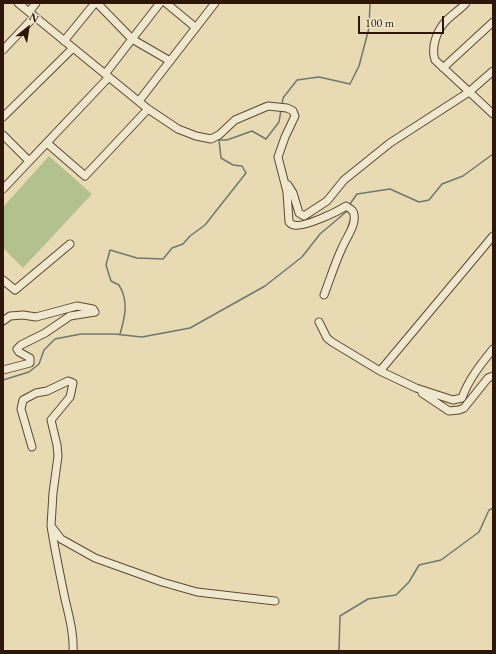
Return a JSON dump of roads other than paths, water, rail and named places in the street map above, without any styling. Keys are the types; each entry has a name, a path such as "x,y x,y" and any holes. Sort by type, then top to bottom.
{"street":[{"path":"18,3 148,109 178,129 196,136 211,139 219,135 235,120 268,106 278,106 293,111 295,116 278,157 287,192 288,222 293,225 301,225 349,208 354,215 354,223 343,246 324,295"},
{"path":"3,50 32,14 36,3"},
{"path":"64,41 96,3 132,39 170,61"},
{"path":"3,189 107,76 132,39 160,3"},
{"path":"166,3 194,27"},
{"path":"138,101 170,61 194,27 215,3"},
{"path":"466,3 445,22 435,38 433,53 435,60 493,114"},
{"path":"443,68 493,22"},
{"path":"3,117 73,48"},
{"path":"283,176 293,193 299,213 304,216 327,201 344,180 390,143 469,92 493,71"},
{"path":"46,143 85,176 148,109"},
{"path":"3,135 29,161"},
{"path":"380,371 493,236"},
{"path":"3,280 15,290 70,244"},
{"path":"3,321 10,316 23,315 36,317 77,306 93,309 95,312 70,316 45,333 21,344 17,349 19,352 30,358 30,363 3,370"},
{"path":"319,322 327,338 380,371 416,388 453,400 462,398 464,390 493,350"},
{"path":"416,388 449,411 459,410 464,408 488,378 493,376"},
{"path":"32,447 21,409 23,400 36,393 68,381 73,383 70,397 52,420 58,456 53,493 52,526 55,550 74,643 73,651"},
{"path":"52,526 62,539 95,558 158,581 197,592 275,600"}],"waterway":[{"path":"282,105 283,98 297,80 319,77 350,84 359,66 369,28 370,3"},
{"path":"120,334 125,315 125,303 122,291 119,285 111,281 106,265 110,250 137,258 163,259 172,248 183,244 190,236 205,225 246,173 242,166 233,165 221,158 219,140 227,140 252,131 266,139 279,122 281,110"},
{"path":"350,204 357,194 390,189 419,202 429,200 442,184 463,176 493,154"},
{"path":"3,380 29,372 39,364 44,350 55,339 81,334 114,334 142,337 190,328 265,286 302,257 320,234 346,212"},
{"path":"337,651 339,650 340,616 368,599 396,595 409,582 419,565 441,560 479,532 489,510 493,508"}]}
